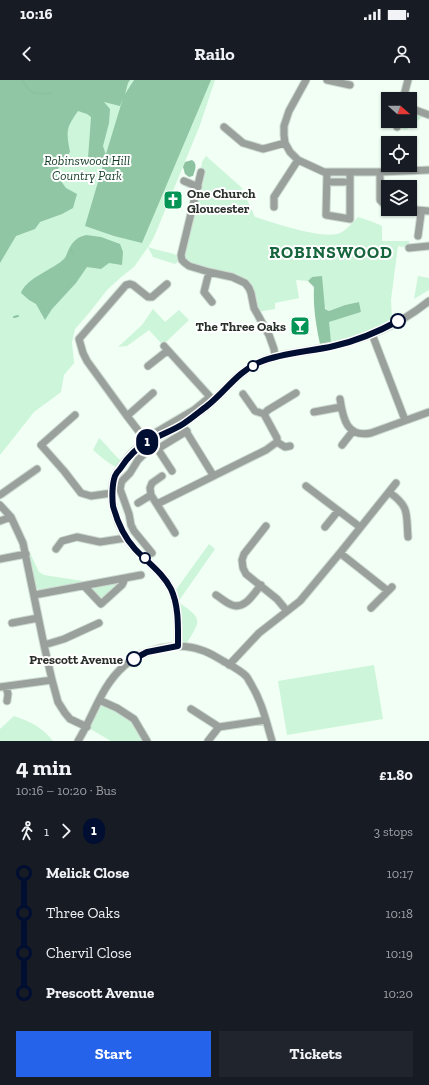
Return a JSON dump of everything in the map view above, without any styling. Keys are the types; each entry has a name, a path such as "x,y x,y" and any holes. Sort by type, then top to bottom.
{"street":[{"path":"327,80 350,85"},
{"path":"405,92 408,80"},
{"path":"304,81 289,111 284,126 285,143 290,152 298,160 324,172 429,170"},
{"path":"417,111 429,115"},
{"path":"224,127 243,143 263,149 285,143"},
{"path":"274,207 274,197 298,160"},
{"path":"201,172 181,255 182,260 193,268 232,277 245,283 252,293 254,308 269,335 276,356"},
{"path":"327,172 326,215 350,219 350,172"},
{"path":"337,172 338,182"},
{"path":"380,172 381,201"},
{"path":"184,181 198,187"},
{"path":"417,209 429,211"},
{"path":"417,211 421,214 418,236"},
{"path":"409,248 429,246"},
{"path":"209,272 204,292 212,302"},
{"path":"146,441 126,416 87,361 79,339 126,285 133,285 148,297 152,297 167,284"},
{"path":"146,441 182,424 246,370 258,363 276,356 332,347 372,334 398,321 429,301"},
{"path":"372,334 405,420"},
{"path":"148,366 166,348 212,399"},
{"path":"126,416 153,393"},
{"path":"264,414 296,393"},
{"path":"243,394 254,411 264,414 277,438 277,442 285,447 290,446"},
{"path":"178,646 176,607 173,594 165,580 126,538 117,519 113,505 112,493 115,476 132,453 146,441 212,399"},
{"path":"314,412 340,403 348,427 358,434 364,435 429,412"},
{"path":"75,415 40,445 64,471 81,493 91,496 112,493"},
{"path":"182,424 213,475"},
{"path":"152,553 131,525 129,514 120,489 122,481 144,454 180,436 186,431"},
{"path":"342,445 352,431"},
{"path":"157,504 266,450 277,442"},
{"path":"157,448 172,471"},
{"path":"0,495 37,469"},
{"path":"162,476 152,483 150,488 151,495 175,533"},
{"path":"229,665 259,633 300,601 396,483"},
{"path":"306,486 360,527"},
{"path":"389,492 399,499 404,505 408,537"},
{"path":"138,502 151,495"},
{"path":"0,505 11,517 23,543 38,618 58,702 70,719 86,727"},
{"path":"325,527 338,511"},
{"path":"0,522 11,517"},
{"path":"266,526 244,554 242,568 246,574 277,599 287,611"},
{"path":"56,549 62,541 77,537 100,542 126,538"},
{"path":"340,553 390,589 371,608"},
{"path":"0,559 26,554"},
{"path":"34,595 141,575"},
{"path":"86,588 101,604 122,585 124,581"},
{"path":"216,595 234,606 241,605 247,602 261,585"},
{"path":"12,623 38,618"},
{"path":"44,645 64,639 99,623"},
{"path":"78,741 106,686 124,665 147,652 185,646 202,650 229,665 246,677 258,696 272,741"},
{"path":"7,701 8,694 3,687 52,680"},
{"path":"100,700 117,708 134,719 147,741"},
{"path":"191,709 220,727 266,720"},
{"path":"208,741 220,727"}],"green space":[{"name":"Robinswood Hill Country Park","path":"0,80 215,80 200,125 154,237 134,267 107,290 75,329 72,342 74,363 64,375 61,392 34,412 0,455"},
{"path":"417,111 421,112 429,111 429,115 426,114 417,121"},
{"path":"206,156 241,187 255,217 286,227 325,235 342,232 358,217 382,226 382,241 409,241 409,248 398,246 391,300 392,319 363,334 331,342 328,322 361,312 359,302 329,311 325,308 312,277 308,281 296,280 299,298 275,303 275,309 257,312 249,288 182,260 202,162"},
{"path":"148,247 174,254 180,260 175,264 153,257"},
{"path":"418,276 429,278 429,290 414,299"},
{"path":"153,309 165,322 179,310 189,320 165,343 163,341 161,343 149,330 127,346 118,347 142,325"},
{"path":"99,438 124,463 120,469 109,463 93,450"},
{"path":"209,544 215,549 178,602 193,613 197,621 194,631 185,646 178,646 173,594"},
{"path":"27,552 30,553 39,572 44,575 83,581 103,579 42,591 39,590 34,586"},
{"path":"119,583 119,588 101,603 88,588"},
{"path":"374,665 383,719 287,735 278,681"},
{"path":"99,700 134,719 147,741 111,741 87,727"},
{"path":"14,716 26,720 36,726 45,732 53,741 0,741 0,729"}],"shaded area":[{"path":"0,80 130,80 125,94 134,80 211,80 142,243 114,236 85,226 103,165 94,166 88,158 91,117 78,111 68,130 70,152 55,173 66,188 77,194 73,208 62,214 40,222 35,229 16,236 0,263","holes":["123,98 106,155 103,146 109,123 110,109 104,102 120,106"]},
{"path":"192,160 195,163 195,169 193,176 189,177 185,174 183,167 185,162"},
{"path":"86,235 101,237 120,244 123,252 122,265 109,263 101,269 87,267 76,283 52,309 45,320 36,304 21,293 28,283 34,278 64,259 73,243 80,237"},
{"path":"322,276 325,309 329,311 359,302 361,312 329,322 331,342 320,344 315,316 314,287 308,281 312,277"}],"waterway":[{"path":"22,80 28,89 34,93 52,93"},
{"path":"71,250 73,254"},
{"path":"14,317 18,316"}],"bus line":[{"name":"1","path":"134,659 147,652 178,646 178,625 176,607 170,588 165,580 126,538 117,519 113,505 112,493 115,476 124,462 132,453 147,442 182,424 208,405 246,370 258,363 276,356 332,347 352,341 372,334 398,321"}],"place":[{"name":"One Church Gloucester","path":"173,200"},
{"name":"The Three Oaks","path":"300,326"},
{"name":"Prescott Avenue","path":"134,659"}],"district":[{"name":"ROBINSWOOD","path":"331,252"}]}
